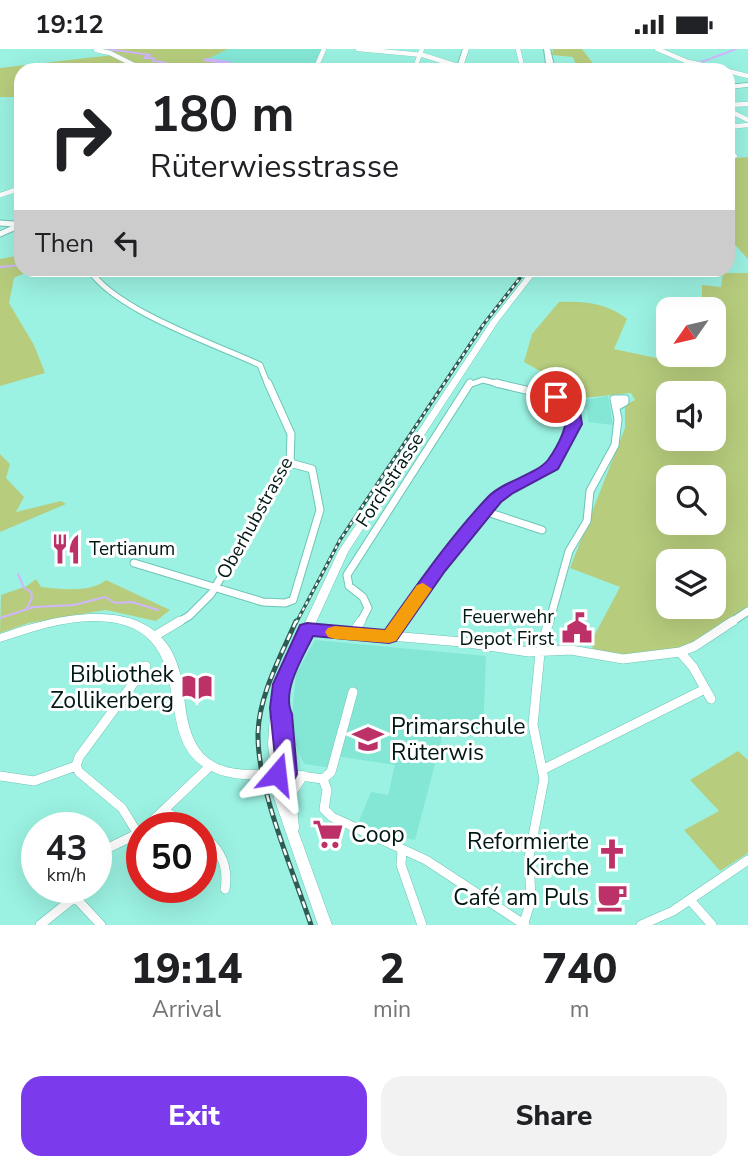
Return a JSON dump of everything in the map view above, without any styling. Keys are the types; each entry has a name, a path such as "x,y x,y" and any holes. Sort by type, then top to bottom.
{"main road":[{"name":"Forchstrasse","path":"325,925 293,828 285,817 282,714 279,708 282,684 332,574 361,523 495,321 530,277"},
{"path":"0,638 49,621 92,615 132,624 153,637 170,661 188,740 195,752 210,766 227,773 282,774"},
{"name":"Forchstrasse","path":"282,774 294,820 293,828"},
{"path":"288,796 303,775"}],"street":[{"path":"358,49 418,55 442,63"},
{"path":"416,63 422,49"},
{"path":"657,49 696,63"},
{"path":"96,50 110,53 130,63"},
{"path":"735,113 748,120"},
{"path":"740,115 748,115"},
{"name":"Oberhubstrasse","path":"94,277 97,282 136,309 260,365 291,429 293,454 289,463 217,586 189,615 153,637"},
{"path":"352,634 369,608 363,597 349,586 347,575 470,383 482,380 556,397 570,405 575,414 570,435 552,466 507,489 484,511 389,637"},
{"path":"323,779 327,790 324,801 326,813 449,873 511,918 524,924 531,900 529,857 544,769 533,725 540,653 569,551 587,521 590,491 615,445 618,432 616,407"},
{"path":"134,563 263,602 285,603 296,596 301,571 316,529 319,495 312,469 289,463"},
{"path":"484,511 542,530"},
{"path":"307,629 462,642 540,653 571,650 623,660 680,652 695,646 748,611"},
{"path":"680,652 693,667 710,699"},
{"path":"126,813 79,772 76,766 79,757 146,666"},
{"path":"544,769 705,689"},
{"path":"323,779 331,772 353,692"},
{"path":"0,776 34,781 76,766"},
{"path":"165,811 210,766"},
{"path":"282,774 323,779"},
{"path":"217,847 224,859 228,878 225,889"},
{"path":"402,849 401,865 422,925"},
{"path":"641,925 673,911 748,860"},
{"path":"690,900 712,925"},
{"path":"40,925 64,903"},
{"path":"84,903 101,925"}],"shaded area":[{"path":"94,49 228,49 205,60 225,63 43,63 113,55"},
{"path":"227,49 324,49 318,63 223,63 203,60"},
{"path":"553,49 582,49 593,63 575,63 573,57 552,55"},
{"path":"14,66 14,97 0,97 0,68"},
{"path":"748,157 748,259 735,245 735,158"},
{"path":"14,256 14,277 16,277 9,303 34,345 45,373 0,386 0,259"},
{"path":"748,273 748,611 695,646 655,657 593,653 592,640 620,587 570,568 625,428 625,405 635,400 631,393 574,399 543,393 547,375 524,362 532,334 559,302 595,304 612,309 627,319 614,349 656,358 656,367 726,367 726,297 702,297 702,285 721,287 722,277"},
{"path":"608,396 613,425 588,422 587,409 582,408 579,401"},
{"path":"0,454 10,464 6,478 24,497 16,512 61,501 66,504 0,532"},
{"path":"36,579 41,587 66,589 92,587 106,580 170,610 156,621 106,610 29,623 0,633 1,595 27,586"},
{"name":"Primarschule Rüterwis","path":"315,640 486,656 483,737 443,734 415,840 384,834 359,821 371,792 388,795 395,765 335,756 332,768 304,764 294,741 292,715 296,674"},
{"path":"738,751 748,760 748,853 720,871 684,830 719,811 690,780"}],"waterway":[{"path":"107,49 150,55 144,58 154,58 153,61 165,63"},
{"path":"712,58 736,49"},
{"path":"701,62 710,59"},
{"path":"206,60 229,63"},
{"path":"0,267 14,266"},
{"path":"18,574 24,588 31,592 32,598 27,608"},
{"path":"0,618 34,607 74,605 105,597 115,603 132,602 158,610"}],"railway":[{"path":"296,623 340,540 483,325 521,277"},
{"path":"296,621 262,704 258,733 259,755 270,804 311,925"}],"slow traffic":[{"path":"335,632 389,637 423,589"}],"place":[{"name":"Tertianum","path":"66,549"},
{"name":"Feuerwehr Depot First","path":"577,628"},
{"name":"Bibliothek Zollikerberg","path":"197,687"},
{"name":"Primarschule Rüterwis","path":"368,739"},
{"name":"Coop","path":"328,834"},
{"name":"Reformierte Kirche","path":"612,854"},
{"name":"Café am Puls","path":"612,897"}],"route":[{"path":"277,774 286,774 282,714 279,708 282,684 307,629 389,637 439,568 495,499 507,489 552,466 575,424 574,409 556,397"}]}
